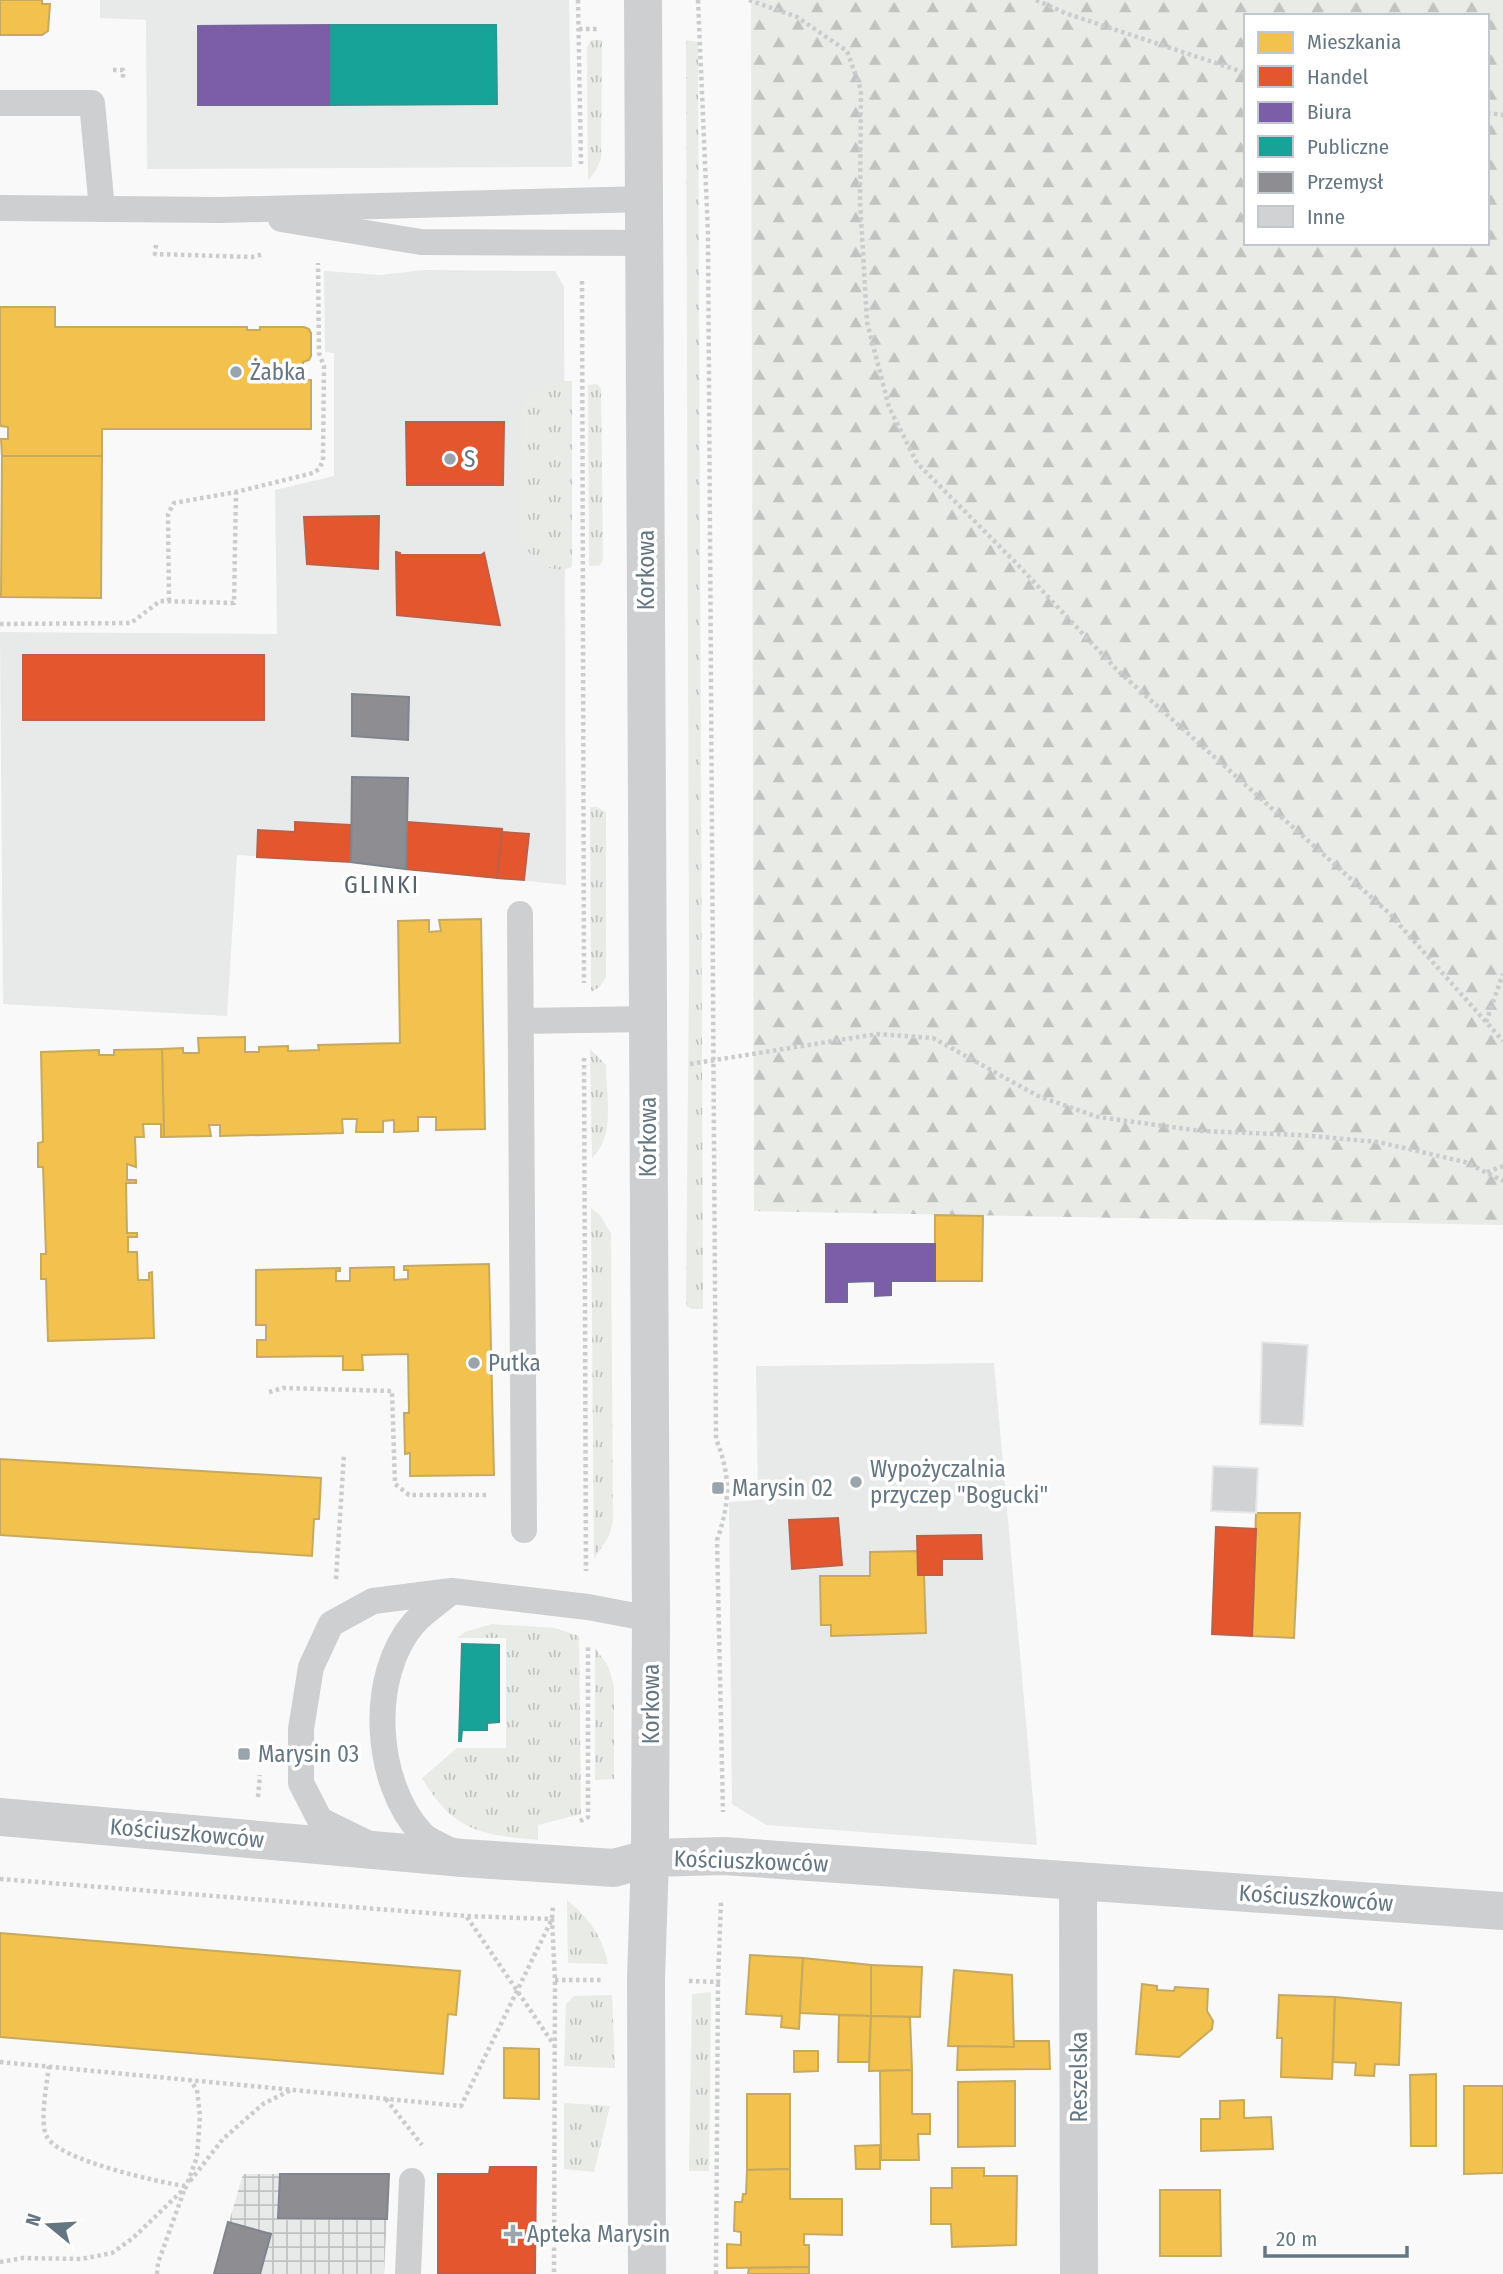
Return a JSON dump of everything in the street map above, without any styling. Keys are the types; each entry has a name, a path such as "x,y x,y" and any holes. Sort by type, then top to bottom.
{"street":[{"name":"Korkowa","path":"643,0 651,1619 650,1858 646,1979 647,2274"},
{"name":"Kościuszkowców","path":"0,1817 463,1858 614,1868 650,1858 724,1856 1503,1911"},
{"name":"Reszelska","path":"1078,1881 1079,2274"}],"lane":[{"path":"0,103 92,103 102,209"},
{"path":"0,208 221,209 645,199"},
{"path":"221,209 421,242 645,243"},
{"path":"520,914 524,1530"},
{"path":"521,1021 647,1019"},
{"path":"452,1591 414,1623 393,1658 381,1717 386,1767 402,1805 422,1834 463,1858"},
{"path":"379,1849 320,1820 301,1783 301,1729 311,1667 331,1624 373,1601 452,1591 587,1607 651,1619"},
{"path":"408,2274 412,2181"}],"path":[{"path":"578,0 581,200"},
{"path":"698,0 708,233 716,1440 725,1462 727,1512 718,1540 724,1856 718,1982 716,2274"},
{"path":"749,0 797,17 847,51 861,90 860,201 867,322 889,407 917,463 1118,671 1389,913 1503,1041"},
{"path":"1036,0 1065,13 1244,72"},
{"path":"577,1823 588,1817 581,243"},
{"path":"169,601 168,514 174,503 236,492 313,473 323,461 324,366 318,353 318,258"},
{"path":"0,624 131,623 160,601 234,603 236,492"},
{"path":"1486,1023 1503,974"},
{"path":"648,1070 877,1034 933,1038 1038,1096 1098,1116 1201,1130 1378,1142 1465,1162 1503,1181"},
{"path":"1487,1173 1503,1166"},
{"path":"269,1392 283,1388 393,1391 395,1484 409,1495 491,1495"},
{"path":"335,1587 344,1454"},
{"path":"0,1879 466,1916 552,1919"},
{"path":"553,1896 554,2274"},
{"path":"466,1916 554,2045"},
{"path":"0,2062 461,2106 552,1919"},
{"path":"646,1979 718,1982"},
{"path":"49,2066 44,2123 47,2138 62,2150 93,2162 152,2181 186,2187"},
{"path":"157,2274 158,2263 197,2157 200,2116 197,2090 190,2080"},
{"path":"0,2262 23,2258 81,2259 112,2253 133,2238 186,2187 223,2139 262,2104 292,2090"}],"shaded area":[{"path":"100,0 569,0 572,167 147,169 146,20 100,18"},
{"path":"423,270 555,271 564,287 566,885 351,863 237,855 227,1016 3,1004 0,632 277,634 275,490 334,476 334,353 325,352 324,271 381,275"},
{"path":"994,1363 1037,1845 766,1825 732,1804 729,1502 758,1500 756,1366"},
{"path":"243,2174 389,2174 384,2274 214,2274"}],"green space":[{"path":"751,0 1503,0 1503,1225 754,1211"},
{"path":"591,40 602,40 601,159 588,181 587,47"},
{"path":"686,40 698,42 703,1309 686,1306 689,974"},
{"path":"555,381 572,381 572,567 564,569 549,568 520,542 522,408 531,394"},
{"path":"597,384 601,388 603,560 600,565 589,566 588,385"},
{"path":"590,807 606,812 606,977 600,987 591,992"},
{"path":"590,1049 606,1065 608,1102 604,1139 592,1158"},
{"path":"591,1208 600,1215 611,1234 613,1521 609,1536 594,1559"},
{"path":"492,1624 555,1628 579,1636 581,1814 538,1825 538,1840 500,1836 470,1827 445,1809 422,1778 457,1748 506,1748 506,1638 457,1638 465,1632"},
{"path":"595,1648 608,1666 614,1686 614,1779 595,1780"},
{"path":"567,1900 594,1928 608,1964 568,1963"},
{"path":"711,1992 709,2171 689,2171 692,1994"},
{"path":"612,1995 615,2068 564,2066 566,2004 574,1996"},
{"path":"564,2103 610,2106 594,2172 564,2169"}],"building: Mieszkania":[{"path":"0,0 42,0 42,4 50,4 48,31 42,35 0,35"},
{"path":"0,307 55,307 55,327 247,327 247,330 260,330 260,327 304,327 311,333 311,356 303,362 303,380 311,380 311,429 102,429 102,456 2,456 1,439 8,439 8,427 1,426 0,423"},
{"path":"2,456 102,456 101,598 1,597"},
{"path":"481,919 485,1129 436,1130 436,1117 418,1117 418,1131 394,1132 394,1120 383,1121 383,1132 356,1132 357,1119 342,1119 343,1133 220,1136 220,1125 209,1125 211,1136 164,1137 162,1049 183,1048 183,1053 199,1053 198,1038 245,1037 245,1052 259,1052 259,1047 288,1046 288,1051 319,1050 318,1045 400,1043 398,921 429,920 429,932 441,931 439,920"},
{"path":"162,1049 164,1137 161,1137 161,1124 143,1124 144,1137 135,1137 136,1167 127,1164 127,1180 136,1180 136,1183 126,1183 127,1233 137,1233 137,1237 128,1237 128,1252 137,1252 138,1280 149,1280 149,1273 152,1272 154,1338 48,1341 46,1279 41,1279 41,1254 46,1254 43,1167 38,1167 38,1143 43,1142 41,1052 99,1050 99,1055 114,1055 114,1050"},
{"path":"935,1215 983,1216 982,1281 935,1281"},
{"path":"489,1264 494,1475 410,1476 410,1453 405,1454 404,1413 409,1413 408,1354 362,1355 363,1370 343,1370 343,1356 257,1357 257,1340 266,1340 266,1325 256,1325 256,1270 340,1268 340,1271 336,1271 336,1281 350,1281 350,1268 394,1267 394,1280 408,1279 408,1270 404,1270 404,1266"},
{"path":"0,1459 321,1478 319,1519 314,1519 312,1556 0,1535"},
{"path":"1256,1513 1300,1513 1294,1638 1252,1636"},
{"path":"918,1551 918,1575 924,1575 926,1633 831,1636 831,1625 821,1625 820,1576 870,1576 870,1552"},
{"path":"0,1933 460,1971 456,2015 448,2014 443,2074 0,2037"},
{"path":"750,1955 803,1958 799,2029 781,2027 782,2016 746,2014"},
{"path":"803,1958 871,1965 871,2016 800,2013"},
{"path":"871,1965 922,1967 920,2017 871,2016"},
{"path":"954,1970 1012,1975 1014,2047 948,2046"},
{"path":"1142,1984 1157,1986 1157,1990 1174,1991 1175,1987 1208,1989 1207,2011 1213,2021 1212,2029 1179,2057 1136,2054"},
{"path":"1279,1995 1335,1997 1332,2079 1281,2077 1282,2038 1277,2038"},
{"path":"1335,1997 1401,2003 1399,2065 1375,2064 1374,2076 1355,2075 1356,2063 1333,2062"},
{"path":"839,2015 871,2016 869,2062 838,2062"},
{"path":"871,2016 910,2017 912,2070 869,2071"},
{"path":"1014,2041 1049,2041 1050,2069 957,2070 958,2046 1014,2047"},
{"path":"504,2048 539,2049 539,2099 504,2098"},
{"path":"794,2051 818,2051 818,2071 794,2072"},
{"path":"912,2070 912,2114 930,2114 930,2134 918,2134 919,2160 881,2160 880,2071"},
{"path":"1436,2074 1436,2146 1411,2146 1410,2075"},
{"path":"1015,2081 1015,2146 958,2147 958,2082"},
{"path":"1464,2086 1503,2086 1503,2173 1464,2174"},
{"path":"747,2094 790,2094 790,2169 747,2170"},
{"path":"1244,2100 1244,2118 1271,2117 1273,2149 1201,2151 1201,2119 1220,2119 1220,2101"},
{"path":"880,2145 880,2169 856,2169 855,2146"},
{"path":"952,2168 984,2168 984,2176 1017,2176 1016,2245 952,2247 951,2224 931,2224 931,2188 952,2188"},
{"path":"790,2169 790,2199 842,2199 842,2235 804,2234 804,2245 809,2245 809,2267 727,2268 727,2244 741,2245 741,2232 734,2231 735,2202 742,2202 743,2194 746,2194 747,2170"},
{"path":"1160,2190 1220,2190 1221,2256 1160,2256"},
{"path":"809,2267 809,2274 748,2274 749,2268"}],"building: Handel":[{"path":"406,422 504,422 503,485 407,485"},
{"path":"379,516 378,569 307,564 304,517"},
{"path":"396,552 400,555 484,553 500,625 397,615"},
{"path":"23,655 264,655 264,720 23,720"},
{"path":"295,822 350,825 351,862 257,857 258,830 295,832"},
{"path":"407,822 502,829 497,878 406,869"},
{"path":"502,832 529,834 524,880 497,878"},
{"path":"838,1518 842,1565 792,1569 789,1520"},
{"path":"1216,1527 1256,1529 1252,1636 1212,1634"},
{"path":"981,1535 982,1559 942,1559 942,1575 918,1575 917,1536"},
{"path":"490,2167 536,2167 535,2274 438,2274 438,2174 489,2174"}],"building: Biura":[{"path":"331,25 331,105 198,105 198,26"},
{"path":"826,1244 935,1244 935,1281 891,1281 891,1295 875,1296 875,1281 847,1282 847,1302 826,1302"}],"building: Publiczne":[{"path":"331,25 496,25 497,104 331,105"},
{"path":"462,1644 499,1645 499,1722 487,1723 487,1730 462,1730 459,1741"}],"building: Przemysł":[{"path":"352,694 409,697 408,740 352,736"},
{"path":"352,777 408,778 406,869 351,862"},
{"path":"280,2174 389,2174 387,2219 278,2218"},
{"path":"228,2222 271,2234 260,2274 214,2274"}],"building: Inne":[{"path":"1262,1342 1308,1345 1303,1426 1260,1424"},
{"path":"1213,1466 1258,1468 1256,1513 1211,1511"}],"place":[{"name":"Żabka","path":"236,372"},
{"name":"S","path":"450,459"},
{"name":"Putka","path":"474,1363"},
{"name":"Wypożyczalnia przyczep \"Bogucki\"","path":"856,1482"},
{"name":"Marysin 02","path":"718,1488"},
{"name":"Marysin 03","path":"244,1754"},
{"name":"Apteka Marysin","path":"513,2234"}],"district":[{"name":"GLINKI","path":"382,885"}]}
